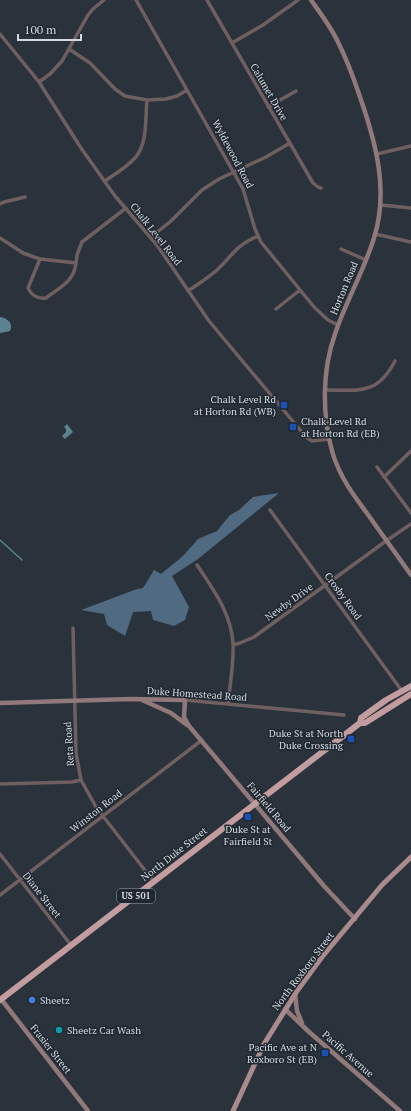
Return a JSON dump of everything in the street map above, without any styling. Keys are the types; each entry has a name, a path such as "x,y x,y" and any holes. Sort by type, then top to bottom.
{"highway":[{"name":"North Duke Street","path":"360,723 361,718 411,686"},
{"name":"North Duke Street","path":"0,998 154,882 360,723 365,723 411,694"}],"main road":[{"name":"North Roxboro Street","path":"233,1111 264,1044 295,994 322,957 383,885 411,857"}],"street":[{"path":"39,82 56,68 69,49 88,15 104,0"},
{"name":"Wyldewood Road","path":"136,0 246,194 258,236 263,246 314,308 323,316 338,324"},
{"name":"Calumet Drive","path":"207,0 313,183 321,188"},
{"path":"232,43 263,25 298,0"},
{"name":"Horton Road","path":"311,0 331,29 343,53 366,112 377,154 381,184 381,205 375,234 366,260 338,324 327,362 325,390 329,439 335,461 345,481 411,575"},
{"name":"Chalk Level Road","path":"0,34 39,82 81,148 126,208 151,237 209,321 306,437 312,441 329,439"},
{"path":"69,49 90,62 118,92 130,97 147,100 170,99 187,90"},
{"path":"268,107 296,91"},
{"path":"105,181 133,160 140,151 144,140 147,100"},
{"path":"151,237 171,221 202,190 219,179 266,157 290,143"},
{"path":"377,154 411,146"},
{"path":"0,204 25,197"},
{"path":"381,205 411,208"},
{"path":"40,259 28,288 34,296 42,299 46,298 70,280 74,274 79,247 82,242 126,208"},
{"path":"375,234 411,242"},
{"path":"188,291 216,271 242,244 258,236"},
{"path":"0,238 22,253 40,259 76,263"},
{"path":"341,249 366,260"},
{"path":"276,309 300,290"},
{"path":"325,390 357,391 369,388 386,376 395,361"},
{"path":"384,477 411,451"},
{"path":"377,466 411,514"},
{"name":"Crosby Road","path":"270,510 402,691"},
{"name":"Newby Drive","path":"233,645 254,637 411,524"},
{"path":"197,565 220,600 227,617 233,645 228,704"},
{"name":"Reta Road","path":"73,628 76,753 81,780 88,794 103,816 154,882"},
{"path":"140,699 171,713 189,726"},
{"name":"Duke Homestead Road","path":"0,703 140,699 184,700 344,715"},
{"name":"Fairfield Road","path":"184,700 184,716 189,726 324,886 355,919"},
{"name":"Winston Road","path":"0,895 202,740"},
{"path":"0,784 72,782 81,780"},
{"name":"Diane Street","path":"0,854 71,945"},
{"path":"295,994 297,1011 304,1026"},
{"name":"Frasier Street","path":"0,998 88,1111"},
{"name":"Pacific Avenue","path":"285,1009 400,1111"}],"shaded area":[{"path":"0,317 9,321 11,326 10,331 0,333"},
{"path":"67,424 73,432 65,439 62,436 66,432 64,427"},
{"path":"279,493 198,559 172,576 189,607 185,620 174,626 153,620 151,611 133,612 125,636 107,625 104,614 81,610 143,588 154,570 161,574 183,556 198,539 217,531 230,515 239,510 253,497"}],"waterway":[{"path":"0,540 22,560"}],"place":[{"name":"Chalk Level Rd at Horton Rd (WB)","path":"284,405"},
{"name":"Chalk Level Rd at Horton Rd (EB)","path":"293,427"},
{"name":"Duke St at North Duke Crossing","path":"351,739"},
{"name":"Duke St at Fairfield St","path":"248,817"},
{"name":"Sheetz","path":"32,1000"},
{"name":"Sheetz Car Wash","path":"59,1030"},
{"name":"Pacific Ave at N Roxboro St (EB)","path":"325,1053"}]}
